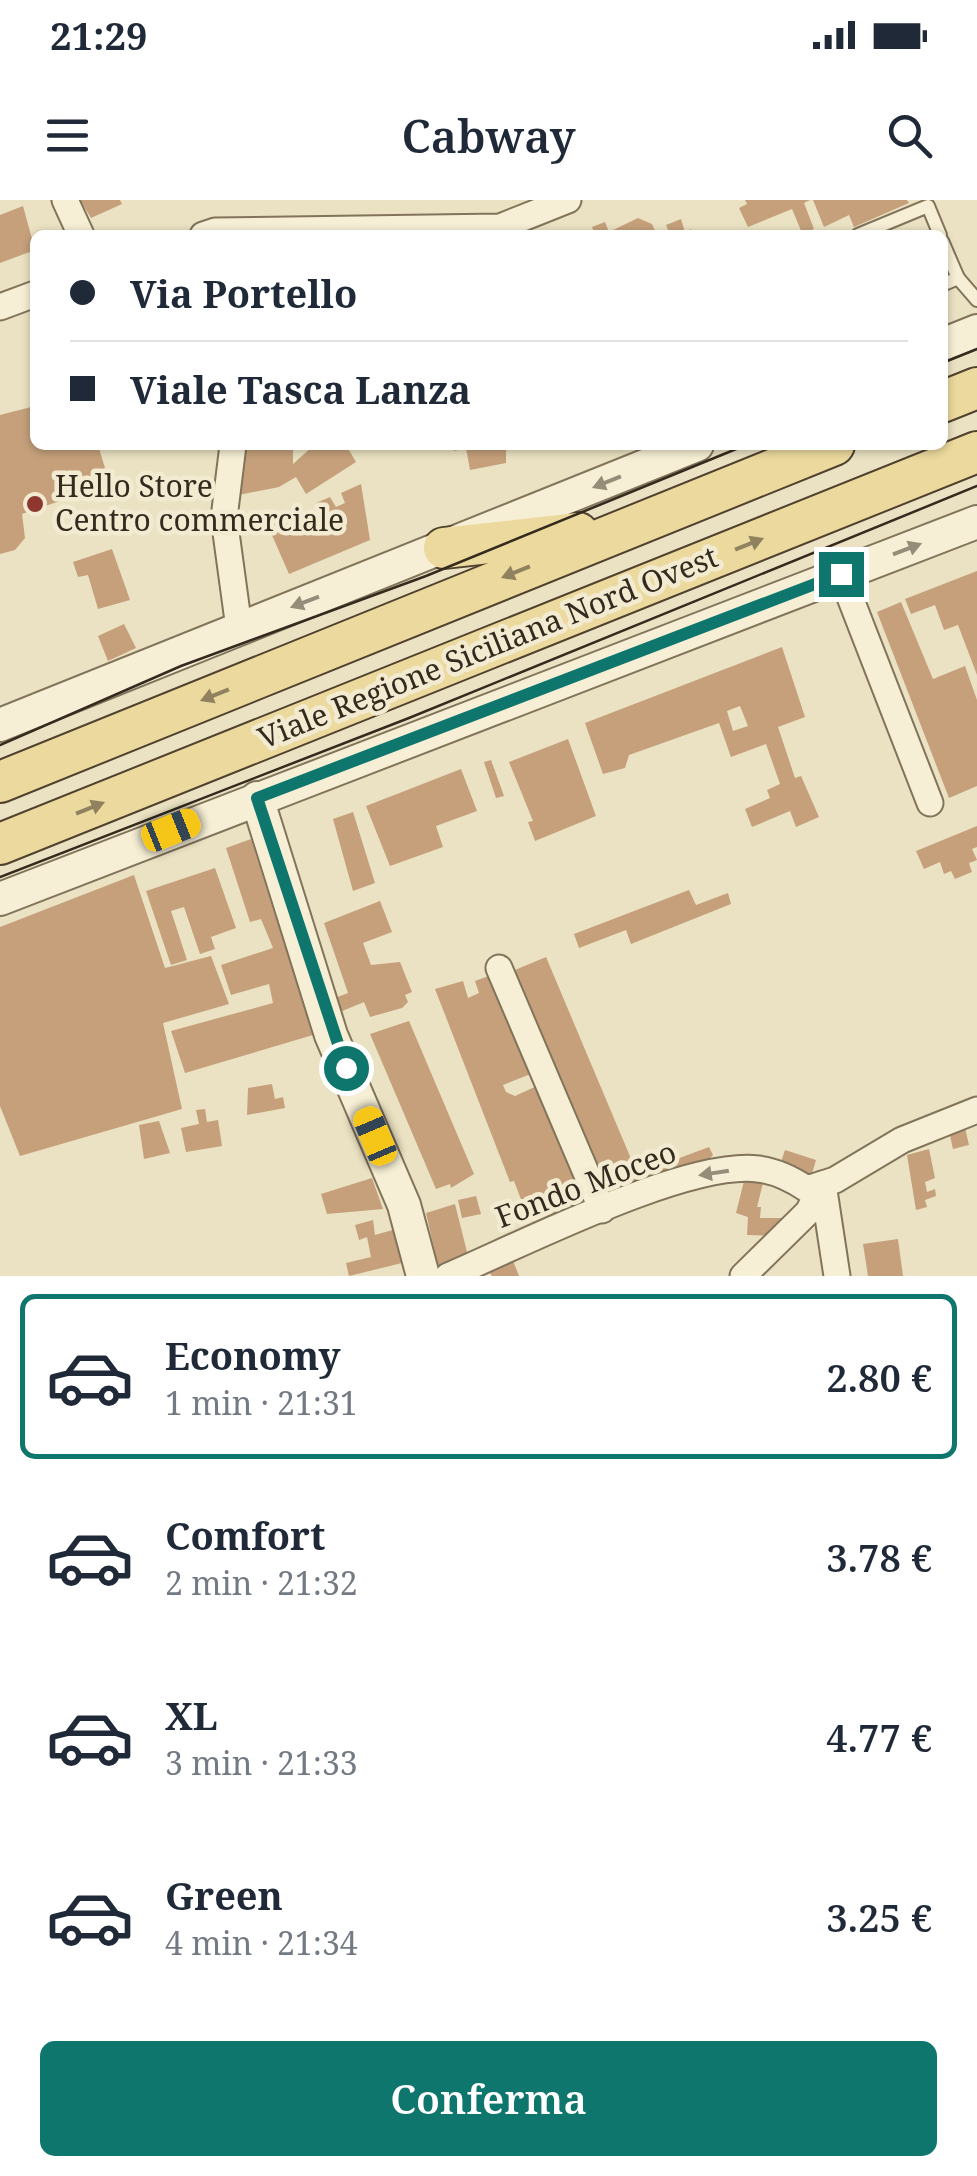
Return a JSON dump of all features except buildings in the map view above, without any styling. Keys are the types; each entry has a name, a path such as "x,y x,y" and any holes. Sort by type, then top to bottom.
{"main road":[{"path":"948,400 977,388"},
{"name":"Viale Regione Siciliana Nord Ovest","path":"0,782 821,450"},
{"name":"Viale Regione Siciliana Nord Ovest","path":"0,844 977,452"},
{"path":"444,548 626,528"}],"street":[{"path":"65,200 79,230"},
{"path":"396,230 500,227 568,200"},
{"path":"0,307 30,296"},
{"path":"948,343 977,331"},
{"path":"232,450 224,518 239,628"},
{"path":"0,725 685,450"},
{"path":"0,899 977,522"},
{"path":"841,574 930,803"},
{"path":"257,798 332,1034 404,1204 423,1276"},
{"path":"499,968 602,1210"},
{"path":"743,1276 808,1212 815,1186 902,1140 977,1110"},
{"name":"Fondo Moceo","path":"448,1276 602,1210 712,1172 756,1168 815,1186"},
{"path":"815,1186 837,1276"}],"lane":[{"path":"870,230 928,206 938,230"},
{"path":"948,254 958,278 977,300"},
{"path":"948,282 958,278"}],"tram line":[{"path":"948,361 977,349"},
{"path":"0,745 181,666 426,576 734,450"},
{"path":"0,877 409,718 977,486"}],"place":[{"name":"Hello Store Centro commerciale","path":"35,504"}],"route":[{"path":"346,1068 257,798 841,574"}]}
